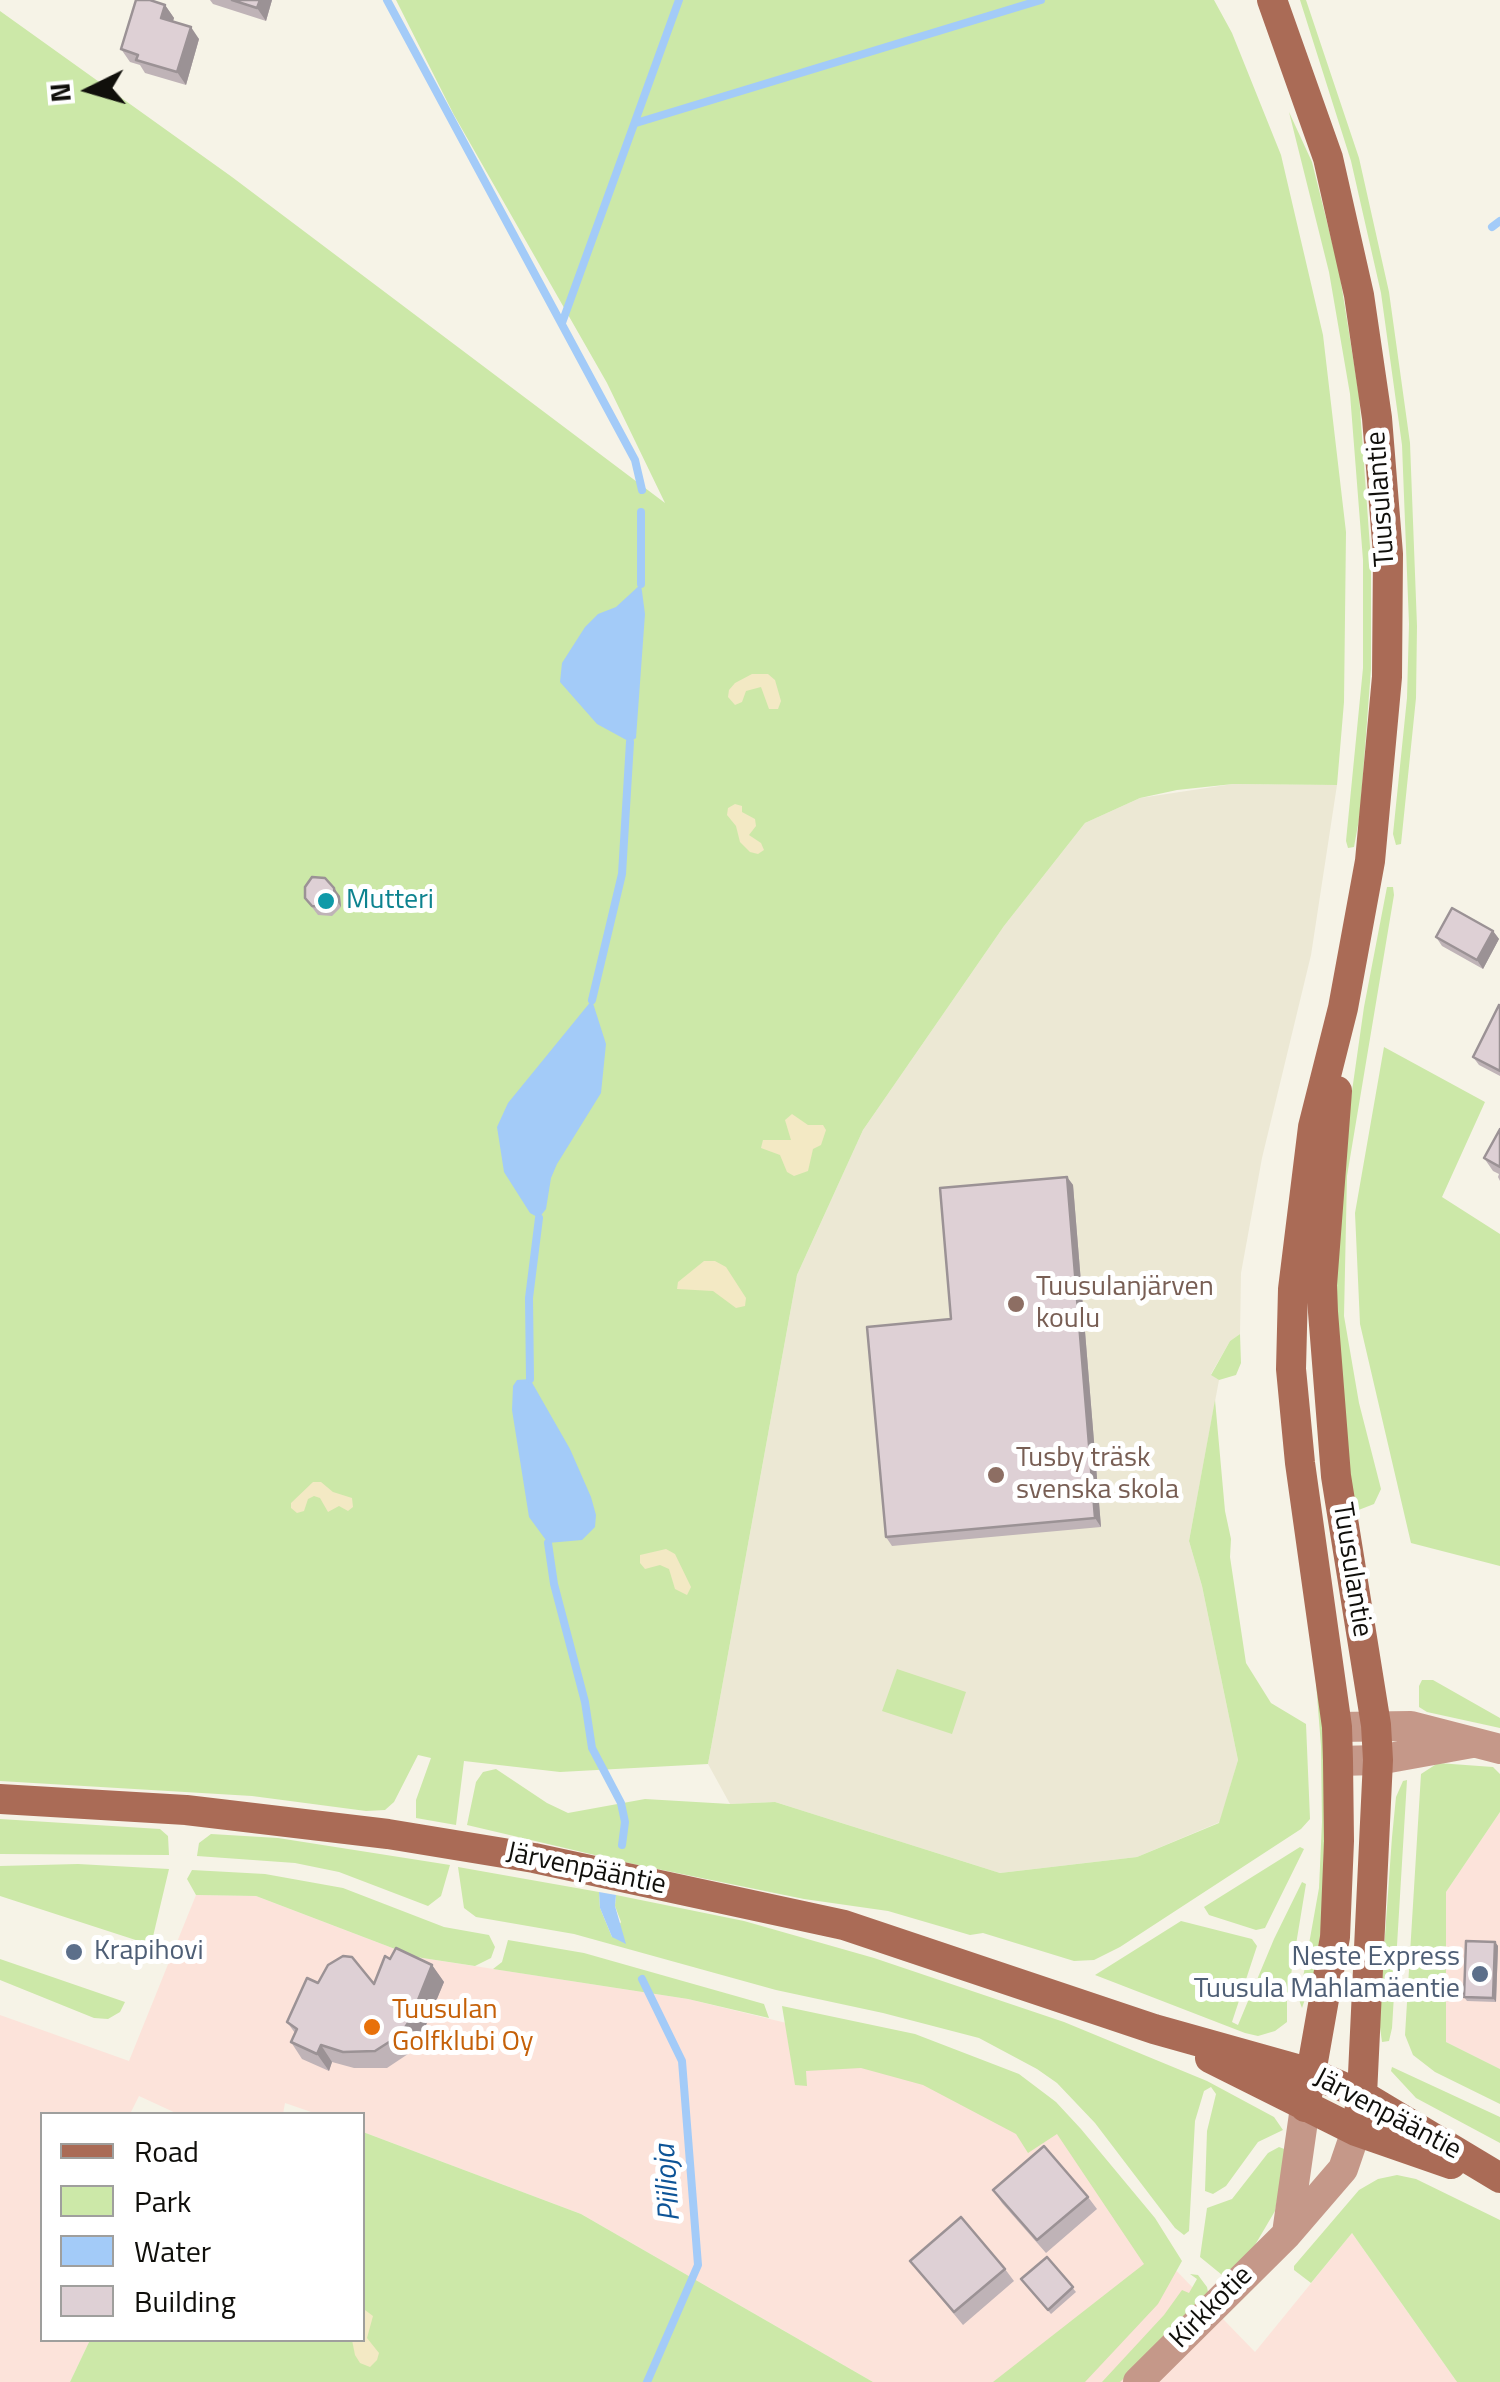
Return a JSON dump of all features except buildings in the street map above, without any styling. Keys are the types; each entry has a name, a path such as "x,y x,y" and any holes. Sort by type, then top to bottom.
{"main road":[{"name":"Tuusulantie","path":"1272,0 1328,158 1359,296 1378,418 1388,554 1387,676 1370,861 1343,1008 1313,1127 1293,1289 1291,1369 1336,1727 1340,1841 1334,1938 1305,2107"},
{"name":"Tuusulantie","path":"1343,1008 1323,1312 1336,1476 1376,1725 1378,1760 1362,2096 1356,2131"},
{"name":"Järvenpääntie","path":"0,1799 186,1810 297,1822 534,1858 844,1925 1154,2029 1312,2073 1362,2096 1500,2180"},
{"name":"Järvenpääntie","path":"1154,2029 1356,2131 1500,2180"}],"street":[{"path":"1336,1727 1431,1728 1490,1745"},
{"path":"1338,1761 1378,1760 1490,1745"},
{"path":"1287,2234 1305,2107"},
{"name":"Kirkkotie","path":"1138,2382 1287,2234 1343,2169 1356,2131"}],"shaded area":[{"name":"Tuusulanjärven koulu","path":"1233,784 1337,785 1311,955 1262,1158 1241,1273 1240,1334 1230,1341 1211,1374 1219,1380 1189,1541 1238,1760 1220,1822 1137,1857 1000,1873 775,1802 730,1804 708,1764 797,1275 863,1130 1004,926 1085,823 1140,798"},
{"path":"1500,1812 1500,2069 1446,2042 1446,1892"},
{"path":"196,1895 256,1896 416,1957 688,1999 983,2071 1075,2131 1165,2259 1255,2352 1352,2233 1457,2382 873,2382 581,2214 365,2133 365,2112 311,2112 285,2103 283,2112 174,2112 139,2096 131,2112 40,2112 40,2342 89,2342 70,2382 0,2382 0,2015 129,2061"}],"green space":[{"path":"396,0 1214,0 1232,33 1281,155 1323,335 1346,532 1344,702 1337,785 1233,784 1177,790 1140,798 1085,823 1004,926 863,1130 797,1275 708,1764 560,1772 464,1761 456,1825 416,1818 416,1800 431,1758 418,1755 394,1802 385,1810 252,1796 0,1781 0,11 232,177 665,503 607,383 454,115"},
{"path":"1300,0 1306,0 1359,158 1389,292 1410,443 1416,698 1401,844 1396,845 1393,834 1407,698 1409,624 1402,445 1381,293 1351,161"},
{"path":"1289,112 1312,162 1339,270 1359,395 1371,561 1371,669 1360,814 1354,847 1348,848 1363,668 1363,560 1350,394 1329,272"},
{"path":"1387,887 1393,887 1394,895 1347,1176 1344,1316 1359,1403 1381,1489 1374,1504 1356,1511 1346,1454 1334,1315 1340,1175 1364,1007"},
{"path":"1384,1047 1485,1102 1442,1197 1500,1234 1500,1566 1411,1543 1360,1324 1355,1213"},
{"path":"1240,1334 1241,1363 1236,1375 1219,1380 1211,1375 1230,1341"},
{"path":"1215,1400 1230,1557 1246,1663 1271,1703 1306,1724 1310,1819 1301,1829 1120,1947 1094,1960 1074,1961 983,1933 970,1935 888,1911 804,1899 467,1825 476,1782 483,1772 496,1769 568,1813 645,1799 730,1804 775,1802 1000,1873 1137,1857 1219,1823 1238,1760 1189,1541"},
{"path":"1314,1658 1327,1732 1322,1922 1315,1970 1302,2008 1299,2000 1319,1888 1322,1822"},
{"path":"897,1669 966,1692 952,1734 882,1711"},
{"path":"1422,1680 1433,1680 1500,1718 1500,1728 1427,1712 1419,1707"},
{"path":"1438,1763 1493,1767 1500,1774 1500,1812 1446,1892 1446,2042 1500,2069 1500,2104 1435,2072 1413,2055 1405,2035 1421,1774"},
{"path":"1407,1780 1392,2028 1389,2041 1382,2042 1379,2020 1392,1837 1396,1797"},
{"path":"0,1819 160,1829 168,1836 169,1855 0,1854"},
{"path":"211,1834 278,1838 450,1865 441,1896 428,1906 339,1872 295,1863 197,1856 199,1843"},
{"path":"1300,1847 1304,1849 1265,1928 1256,1930 1209,1915 1204,1907"},
{"path":"78,1864 169,1869 151,1945 0,1896 0,1866"},
{"path":"458,1867 599,1892 600,1908 612,1937 621,1922 616,1895 744,1921 874,1958 1064,2022 1207,2081 1274,2117 1283,2130 1258,2142 1226,2186 1213,2194 1205,2191 1207,2131 1216,2094 1211,2087 1204,2091 1195,2121 1189,2231 1184,2235 1095,2123 1057,2083 979,2038 776,1990 574,1934 476,1917 464,1908"},
{"path":"192,1870 265,1874 343,1888 444,1927 489,1935 495,1947 491,1958 475,1966 416,1957 256,1896 196,1895 187,1879"},
{"path":"1302,1882 1306,1884 1287,1999 1287,2022 1275,2031 1258,2036 1245,2033 1095,1975 1181,1921 1252,1939 1257,1946 1232,2022 1238,2025"},
{"path":"508,1940 584,1953 764,2004 769,2018 688,1999 493,1969 502,1962"},
{"path":"0,1959 125,2002 120,2012 108,2019 94,2018 0,1980"},
{"path":"782,2006 915,2034 1019,2074 1056,2102 1155,2218 1182,2261 1158,2304 1085,2382 993,2382 1144,2264 1057,2134 1028,2153 1016,2134 923,2085 861,2068 806,2071 807,2086 795,2085"},
{"path":"1392,2067 1500,2117 1500,2143 1416,2098 1391,2071"},
{"path":"365,2133 581,2214 873,2382 70,2382 89,2342 365,2342"},
{"path":"1279,2147 1287,2150 1275,2211 1255,2245 1227,2279 1200,2257 1207,2208 1232,2199 1268,2153"},
{"path":"1397,2175 1416,2179 1500,2220 1500,2382 1457,2382 1352,2233 1311,2283 1294,2270 1359,2190 1378,2179"},
{"path":"1190,2274 1198,2275 1209,2297 1120,2382 1102,2382 1182,2290 1189,2293 1197,2279"}],"sand":[{"path":"752,674 768,674 775,680 781,701 778,709 769,709 761,687 746,691 742,702 735,705 728,697 735,683"},
{"path":"735,804 755,819 756,826 749,835 761,843 764,850 758,854 740,842 736,826 727,815 728,808"},
{"path":"792,1114 808,1125 823,1125 826,1130 821,1145 813,1149 808,1171 794,1176 787,1172 780,1155 761,1148 763,1140 791,1140 785,1120"},
{"path":"704,1261 726,1267 746,1298 745,1306 736,1308 713,1291 677,1289 678,1282"},
{"path":"313,1482 321,1482 333,1492 352,1498 353,1507 348,1511 339,1506 328,1512 320,1498 314,1496 308,1499 304,1511 297,1513 291,1503"},
{"path":"666,1549 675,1554 691,1587 687,1595 675,1589 669,1569 660,1565 645,1569 640,1563 640,1555"},
{"path":"365,2310 373,2316 367,2338 379,2353 370,2367 360,2363 352,2342 365,2342"}],"water":[{"path":"641,584 645,614 636,738 630,742 597,724 560,682 562,663 585,627 598,614 616,607"},
{"path":"592,1000 606,1044 601,1093 557,1164 546,1209 539,1218 530,1213 504,1172 497,1127 508,1103"},
{"path":"530,1379 570,1449 591,1497 595,1527 582,1540 548,1543 529,1517 512,1410 513,1386 517,1380"},
{"path":"599,1892 616,1895 615,1906 626,1944 612,1937 600,1908"}],"waterway":[{"path":"387,0 635,460 642,490"},
{"path":"562,323 679,0"},
{"path":"636,123 1041,0"},
{"path":"1492,227 1500,221"},
{"path":"641,512 641,584"},
{"path":"592,1000 622,874 630,742"},
{"path":"530,1379 529,1298 539,1218"},
{"path":"548,1543 592,1748 621,1803 625,1822 622,1845"},
{"name":"Piilioja","path":"642,1979 682,2061 698,2265 647,2382"}],"place":[{"name":"Mutteri","path":"326,901"},
{"name":"Tuusulanjärven koulu","path":"1016,1304"},
{"name":"Tusby träsk svenska skola","path":"996,1475"},
{"name":"Krapihovi","path":"74,1952"},
{"name":"Neste Express Tuusula Mahlamäentie","path":"1480,1974"},
{"name":"Tuusulan Golfklubi Oy","path":"372,2027"}]}
